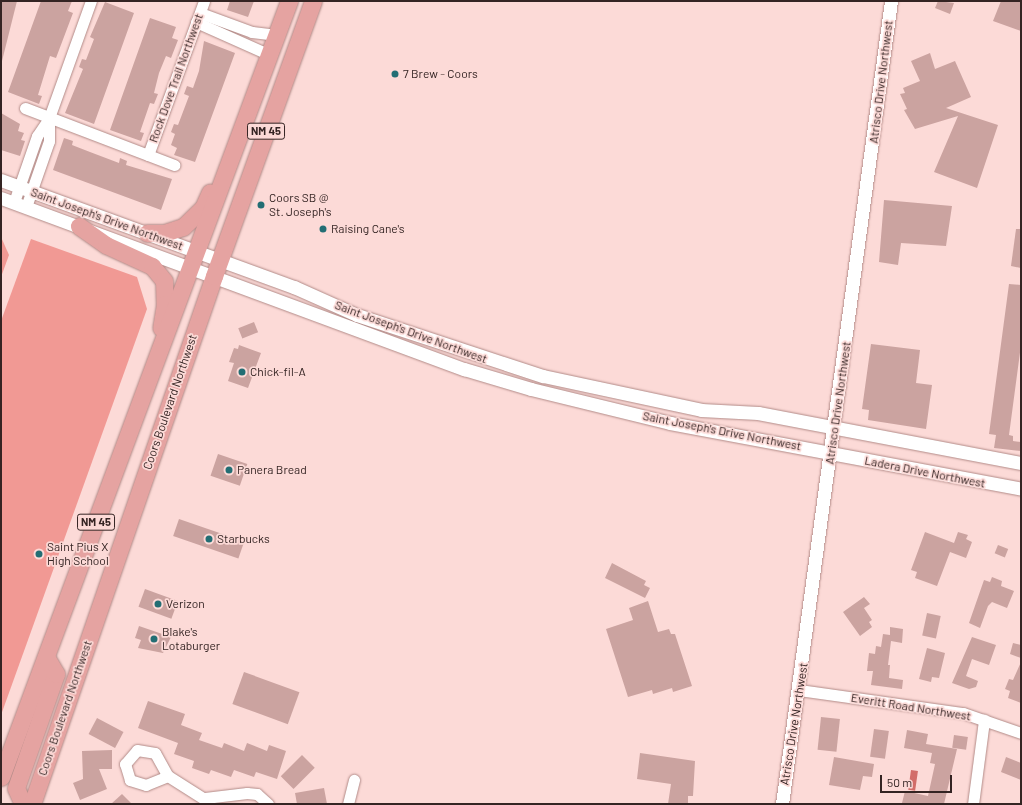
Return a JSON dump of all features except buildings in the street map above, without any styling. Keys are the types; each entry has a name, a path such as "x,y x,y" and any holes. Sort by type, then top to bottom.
{"main road":[{"name":"Coors Boulevard Northwest","path":"1,777 195,260 289,1"},
{"name":"Coors Boulevard Northwest","path":"32,804 219,260 313,1"},
{"path":"147,233 164,233 192,221 203,208 235,128 249,114"},
{"path":"79,226 106,245 152,266 164,281 165,304 155,365"},
{"path":"23,804 16,788 56,674 46,657"}],"street":[{"path":"20,205 26,189 37,136 49,118 91,1"},
{"name":"Rock Dove Trail Northwest","path":"148,155 204,1"},
{"name":"Atrisco Drive Northwest","path":"782,804 799,690 830,453 835,428 891,1"},
{"path":"198,17 252,32 277,35"},
{"path":"198,17 270,55"},
{"path":"25,108 174,165"},
{"name":"Saint Joseph's Drive Northwest","path":"1,180 147,233 195,260 214,276 464,369 531,389 670,423 830,453"},
{"name":"Saint Joseph's Drive Northwest","path":"1,198 79,226 195,260 219,260 294,287 357,315 469,354 544,376 682,406 718,412 758,413 835,428"},
{"path":"464,369 469,354"},
{"path":"835,428 1021,463"},
{"name":"Ladera Drive Northwest","path":"830,453 1021,489"},
{"name":"Everitt Road Northwest","path":"799,690 963,713 1021,733"},
{"path":"973,804 984,720"},
{"path":"168,776 208,801 247,792 257,794 268,804"},
{"path":"348,804 354,780"},
{"path":"38,787 42,804"}],"shaded area":[{"path":"1,237 9,255 1,277"},
{"name":"Saint Pius X High School","path":"31,239 137,277 147,309 1,715 1,321"},
{"path":"911,770 918,771 915,791 908,790"}],"place":[{"name":"7 Brew - Coors","path":"395,74"},
{"name":"Coors SB @ St. Joseph's","path":"261,205"},
{"name":"Raising Cane's","path":"323,229"},
{"name":"Chick-fil-A","path":"242,372"},
{"name":"Panera Bread","path":"229,470"},
{"name":"Starbucks","path":"209,539"},
{"name":"Saint Pius X High School","path":"39,554"},
{"name":"Verizon","path":"158,604"},
{"name":"Blake's Lotaburger","path":"154,639"}]}
